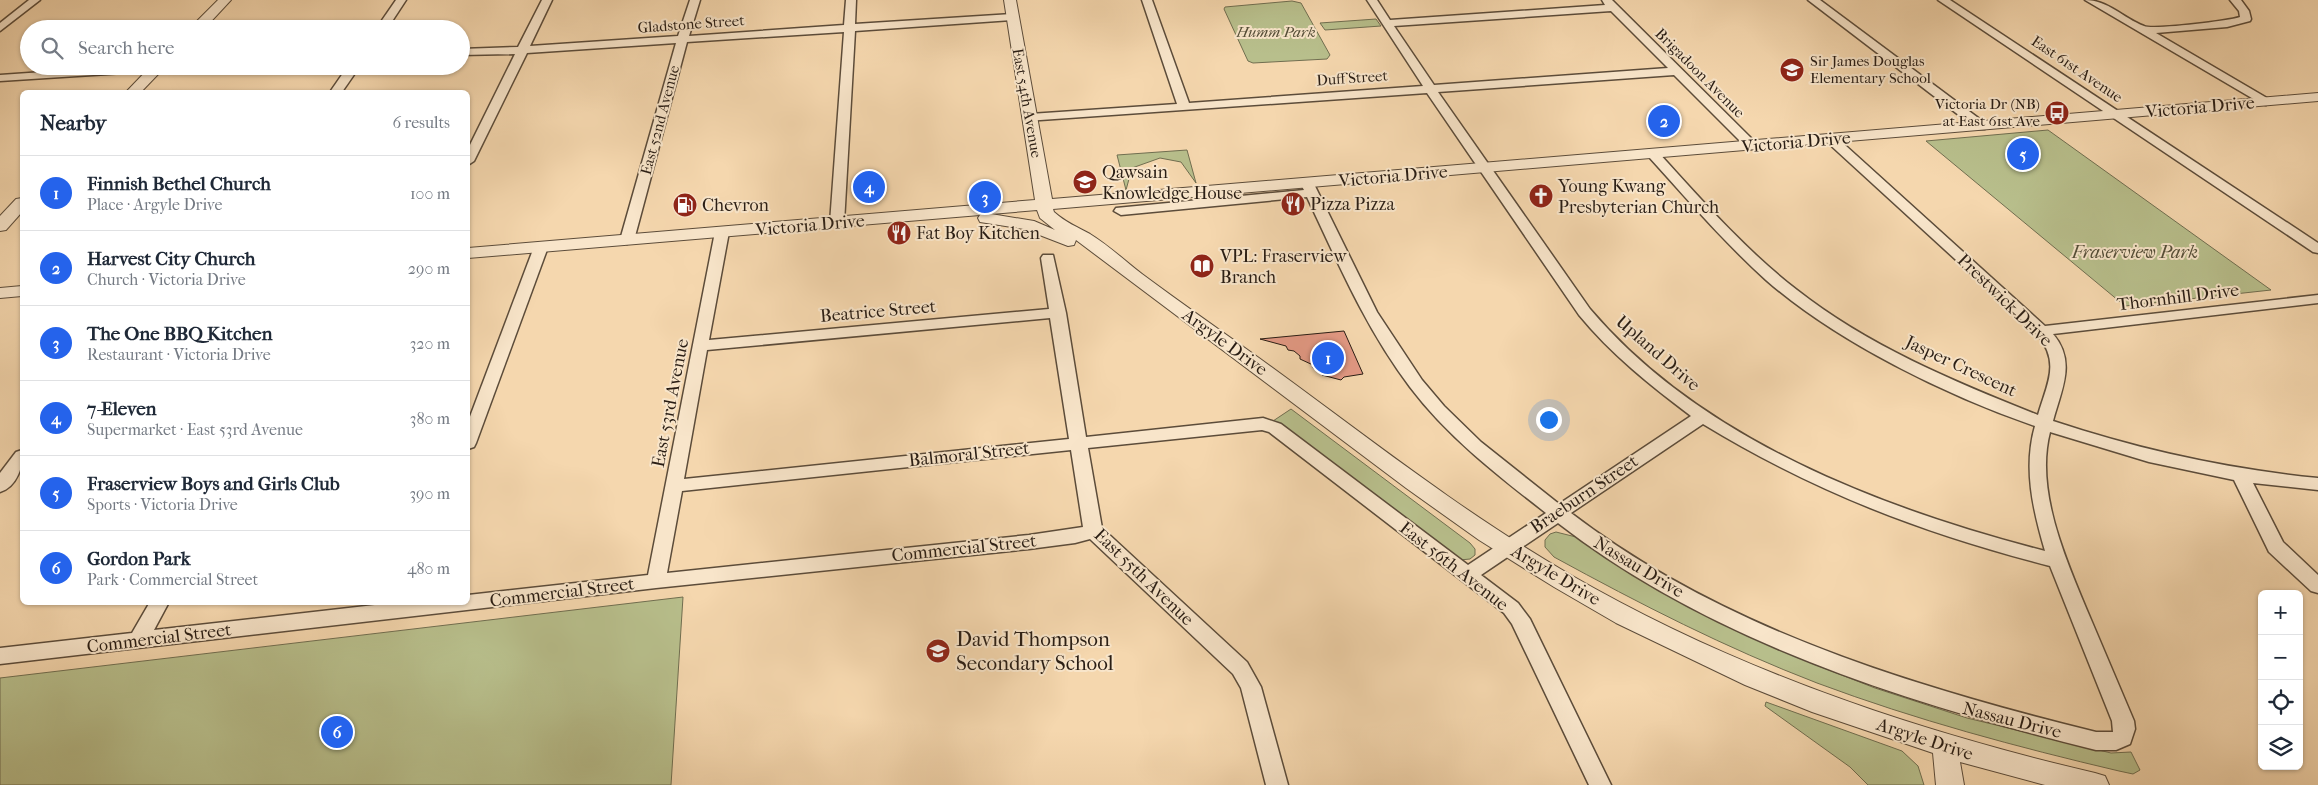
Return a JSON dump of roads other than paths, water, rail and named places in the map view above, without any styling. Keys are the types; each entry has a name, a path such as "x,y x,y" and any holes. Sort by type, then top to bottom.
{"street":[{"path":"0,28 35,0"},
{"path":"205,20 224,0"},
{"path":"387,20 401,0"},
{"path":"470,157 548,0"},
{"name":"East 52nd Avenue","path":"627,240 682,39 695,0"},
{"path":"837,223 850,0"},
{"name":"East 54th Avenue","path":"1010,0 1042,194 1046,205"},
{"path":"1147,0 1184,107"},
{"name":"Upland Drive","path":"1372,0 1574,299 1606,337 1642,370 1702,416 1750,445 1803,471 1884,508 1978,541 2057,561"},
{"path":"1813,0 1981,126"},
{"name":"East 61st Avenue","path":"1943,0 2318,249"},
{"path":"2090,0 2266,101"},
{"path":"2144,31 2227,24 2246,19 2244,12 2235,0"},
{"path":"1388,23 1610,4"},
{"name":"Brigadoon Avenue","path":"1610,4 1752,146"},
{"name":"Gladstone Street","path":"470,52 523,50 1012,17"},
{"name":"Duff Street","path":"1030,118 1676,71"},
{"path":"0,78 43,75"},
{"path":"135,90 150,75"},
{"path":"337,90 348,75"},
{"name":"Victoria Drive","path":"470,253 1096,201 1197,198 1310,188 1484,168 2317,97"},
{"name":"Prestwick Drive","path":"1831,139 2042,331 2054,345 2059,359 2057,375 2043,423 2037,458 2040,498 2043,515 2057,561 2123,721 2122,737"},
{"name":"Jasper Crescent","path":"1653,154 1733,242 1792,294 1825,316 1923,373 1977,398 2043,423 2168,460 2240,476 2318,484"},
{"name":"Nassau Drive","path":"1310,188 1381,331 1418,385 1467,440 1557,514 1642,571 1712,610 1850,670 1922,695 2030,726 2096,741 2116,741 2122,737"},
{"path":"1121,211 1197,198"},
{"path":"970,212 991,220 1028,225 1070,242 1086,238 1083,212 1096,201"},
{"path":"0,226 20,205"},
{"name":"Argyle Drive","path":"1046,205 1046,214 1070,233 1086,238 1507,546 1586,594 1641,624 1760,680 1904,734 2095,785"},
{"name":"East 53rd Avenue","path":"656,581 722,232"},
{"path":"470,438 541,247"},
{"name":"East 55th Avenue","path":"1048,258 1093,531 1240,668 1251,687 1278,785"},
{"path":"0,294 20,291"},
{"name":"Thornhill Drive","path":"2042,331 2318,300"},
{"name":"Beatrice Street","path":"701,346 1058,313"},
{"name":"Braeburn Street","path":"1467,575 1507,546 1702,416"},
{"name":"Balmoral Street","path":"674,486 1263,424"},
{"name":"East 56th Avenue","path":"1263,424 1275,428 1511,608 1520,619 1600,785"},
{"path":"0,486 20,459"},
{"path":"2240,476 2276,547 2318,586"},
{"name":"Commercial Street","path":"470,600 1029,542 1075,536 1093,531"},
{"path":"138,641 158,605"},
{"name":"Commercial Street","path":"0,656 138,641 424,605"},
{"path":"1945,746 1950,785"}],"place":[{"name":"Sir James Douglas Elementary School","path":"1792,70"},
{"name":"Victoria Dr (NB) at East 61st Ave","path":"2057,113"},
{"name":"Harvest City Church","path":"1664,121"},
{"name":"Fraserview Boys and Girls Club","path":"2023,154"},
{"name":"Qawsain Knowledge House","path":"1085,182"},
{"name":"7-Eleven","path":"869,187"},
{"name":"Young Kwang Presbyterian Church","path":"1541,196"},
{"name":"The One BBQ Kitchen","path":"985,197"},
{"name":"Pizza Pizza","path":"1293,204"},
{"name":"Chevron","path":"685,205"},
{"name":"Fat Boy Kitchen","path":"899,233"},
{"name":"VPL: Fraserview Branch","path":"1202,266"},
{"name":"Finnish Bethel Church","path":"1328,358"},
{"name":"David Thompson Secondary School","path":"938,651"},
{"name":"Gordon Park","path":"337,732"}],"park label":[{"name":"Humm Park","path":"1276,32"},
{"name":"Fraserview Park","path":"2135,252"}]}
